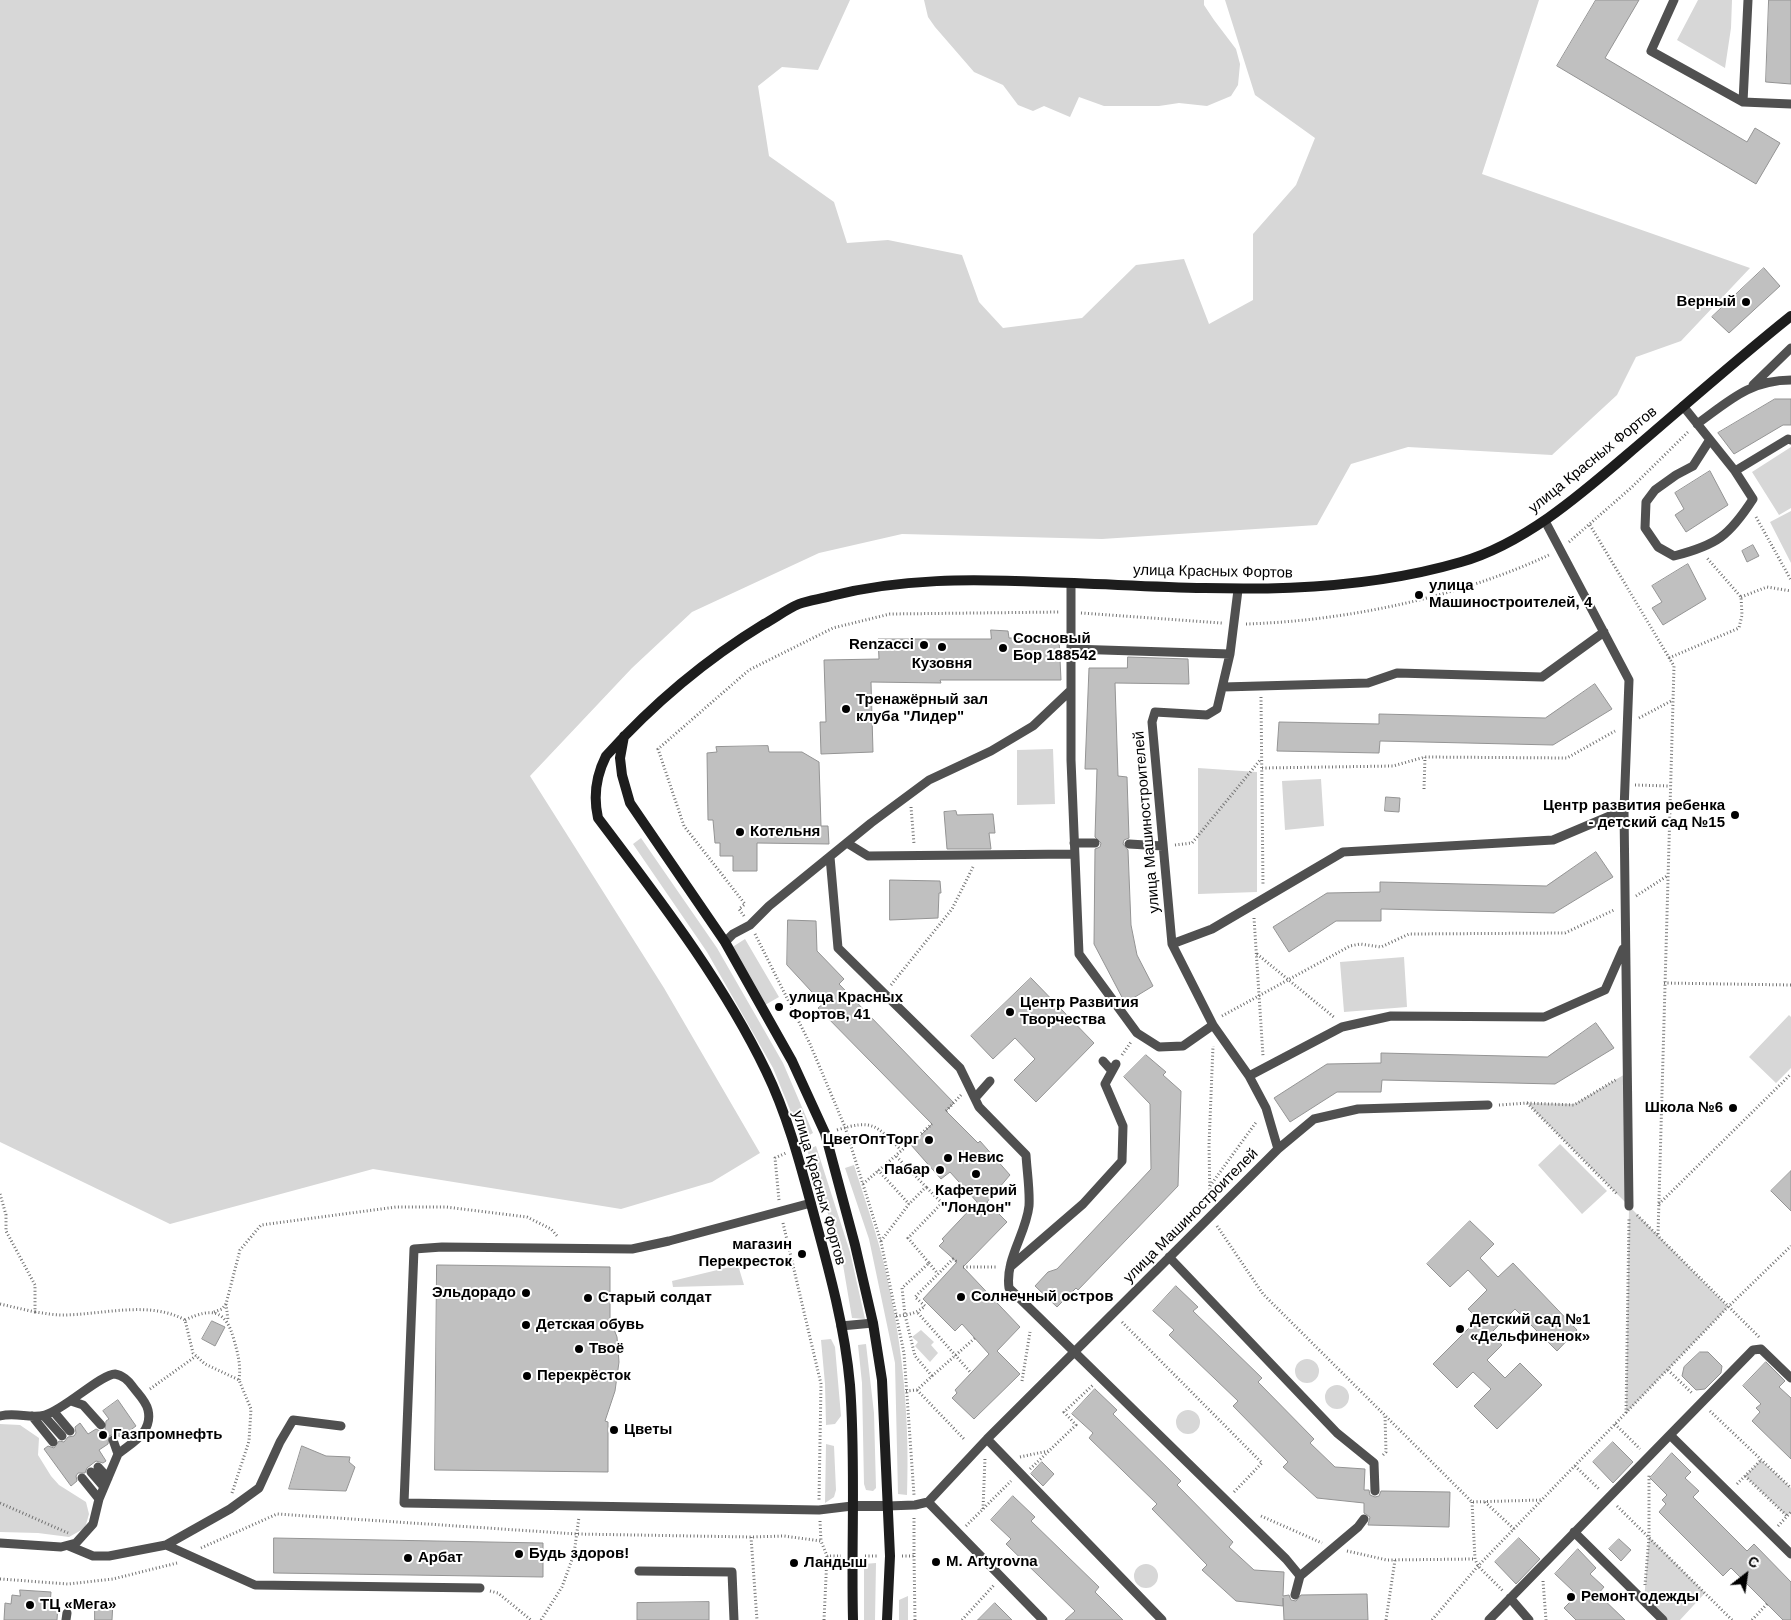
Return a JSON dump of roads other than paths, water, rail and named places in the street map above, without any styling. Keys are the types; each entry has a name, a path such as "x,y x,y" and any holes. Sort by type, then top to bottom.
{"street":[{"name":"улица Красных Фортов","path":"853,1620 850,1384 841,1326 811,1203 795,1148 767,1072 734,1011 698,955 598,818 595,803 599,770 606,756 625,735 678,685 742,638 798,604 858,589 926,581 1071,583 1238,590 1349,585 1464,561 1513,539 1545,521 1600,478 1791,316"},
{"name":"улица Красных Фортов","path":"625,735 620,758 622,775 630,802 725,942 792,1061 825,1133 855,1245 873,1323 882,1380 890,1556 887,1620"},
{"path":"852,1506 887,1506"}],"lane":[{"path":"1674,0 1651,51 1743,102 1791,104"},
{"path":"1743,102 1748,0"},
{"path":"1697,424 1752,386 1791,348"},
{"path":"1752,386 1773,380 1791,380"},
{"path":"1683,406 1709,441 1735,471 1754,500 1739,521 1720,540 1701,550 1674,556 1658,547 1645,528 1646,502 1655,490 1693,466 1709,441"},
{"path":"1735,471 1788,439 1791,440"},
{"path":"1545,521 1629,680 1624,810 1629,1206"},
{"path":"1071,583 1074,854 1079,954 1137,1033 1159,1047 1183,1046 1212,1024"},
{"name":"улица Машиностроителей","path":"928,1502 986,1439 1278,1149 1266,1108 1249,1076 1212,1024 1172,944 1152,722 1155,712 1207,715 1217,710 1230,654 1238,590"},
{"path":"1223,687 1368,683 1397,673 1542,677 1604,632"},
{"path":"1071,649 1230,654"},
{"path":"725,942 750,925 769,906 929,780 991,751 1032,726 1071,690"},
{"path":"1172,944 1212,929 1343,852 1554,840 1624,810"},
{"path":"847,843 868,856 1074,854"},
{"path":"1074,843 1095,843"},
{"path":"1129,844 1163,846"},
{"path":"830,858 838,948 960,1068 979,1106 1026,1155 1029,1207 1010,1267 1009,1288 1073,1353 1286,1559 1300,1576"},
{"path":"1249,1076 1345,1026 1391,1016 1544,1017 1605,990 1625,946"},
{"path":"1010,1267 1083,1204 1122,1161 1122,1126 1105,1084 1114,1067 1103,1062"},
{"path":"975,1098 990,1081"},
{"path":"1278,1149 1314,1120 1358,1109 1488,1105"},
{"path":"811,1203 632,1249 414,1249 404,1502 819,1510 852,1506"},
{"path":"1169,1257 1337,1433 1374,1463 1375,1491"},
{"path":"841,1326 873,1323"},
{"path":"1489,1620 1507,1595 1574,1532 1605,1495 1648,1457 1753,1350 1761,1349 1791,1378"},
{"path":"0,1416 13,1414 44,1416 54,1412 114,1374 126,1379 140,1396 148,1410 149,1420 143,1435 118,1454 99,1499 94,1524 83,1538 69,1546"},
{"path":"71,1401 83,1405 101,1425"},
{"path":"44,1416 66,1433 54,1412"},
{"path":"32,1416 53,1442"},
{"path":"0,1543 69,1546 93,1556 109,1556 166,1545 230,1509 259,1488 280,1442 293,1420 341,1426"},
{"path":"1670,1435 1791,1554"},
{"path":"986,1439 1162,1620"},
{"path":"113,1440 118,1454"},
{"path":"94,1469 106,1483"},
{"path":"82,1478 99,1499"},
{"path":"887,1506 915,1505 928,1502 1042,1620"},
{"path":"1295,1595 1300,1576 1335,1548 1364,1519"},
{"path":"1574,1532 1663,1620"},
{"path":"166,1545 255,1585 480,1588"},
{"path":"639,1571 732,1572 734,1620"},
{"path":"1507,1595 1529,1620"}],"place":[{"name":"Верный","path":"1746,302"},
{"name":"улица Машиностроителей, 4","path":"1419,595"},
{"name":"Renzacci","path":"924,645"},
{"name":"Кузовня","path":"942,647"},
{"name":"Сосновый Бор 188542","path":"1003,648"},
{"name":"Тренажёрный зал клуба \"Лидер\"","path":"846,709"},
{"name":"Центр развития ребенка - детский сад №15","path":"1735,815"},
{"name":"Котельня","path":"740,832"},
{"name":"улица Красных Фортов, 41","path":"779,1007"},
{"name":"Центр Развития Творчества","path":"1010,1012"},
{"name":"Школа №6","path":"1733,1108"},
{"name":"ЦветОптТорг","path":"929,1140"},
{"name":"Невис","path":"948,1158"},
{"name":"Пабар","path":"940,1170"},
{"name":"Кафетерий \"Лондон\"","path":"976,1174"},
{"name":"магазин Перекресток","path":"802,1254"},
{"name":"Эльдорадо","path":"526,1293"},
{"name":"Солнечный остров","path":"961,1297"},
{"name":"Старый солдат","path":"588,1298"},
{"name":"Детская обувь","path":"526,1325"},
{"name":"Детский сад №1 «Дельфиненок»","path":"1460,1329"},
{"name":"Твоё","path":"579,1349"},
{"name":"Перекрёсток","path":"527,1376"},
{"name":"Цветы","path":"614,1430"},
{"name":"Газпромнефть","path":"103,1435"},
{"name":"Будь здоров!","path":"519,1554"},
{"name":"Арбат","path":"408,1558"},
{"name":"M. Artyrovna","path":"936,1562"},
{"name":"Ландыш","path":"794,1563"},
{"name":"Ремонт одежды","path":"1571,1597"},
{"name":"ТЦ «Мега»","path":"30,1605"}]}
